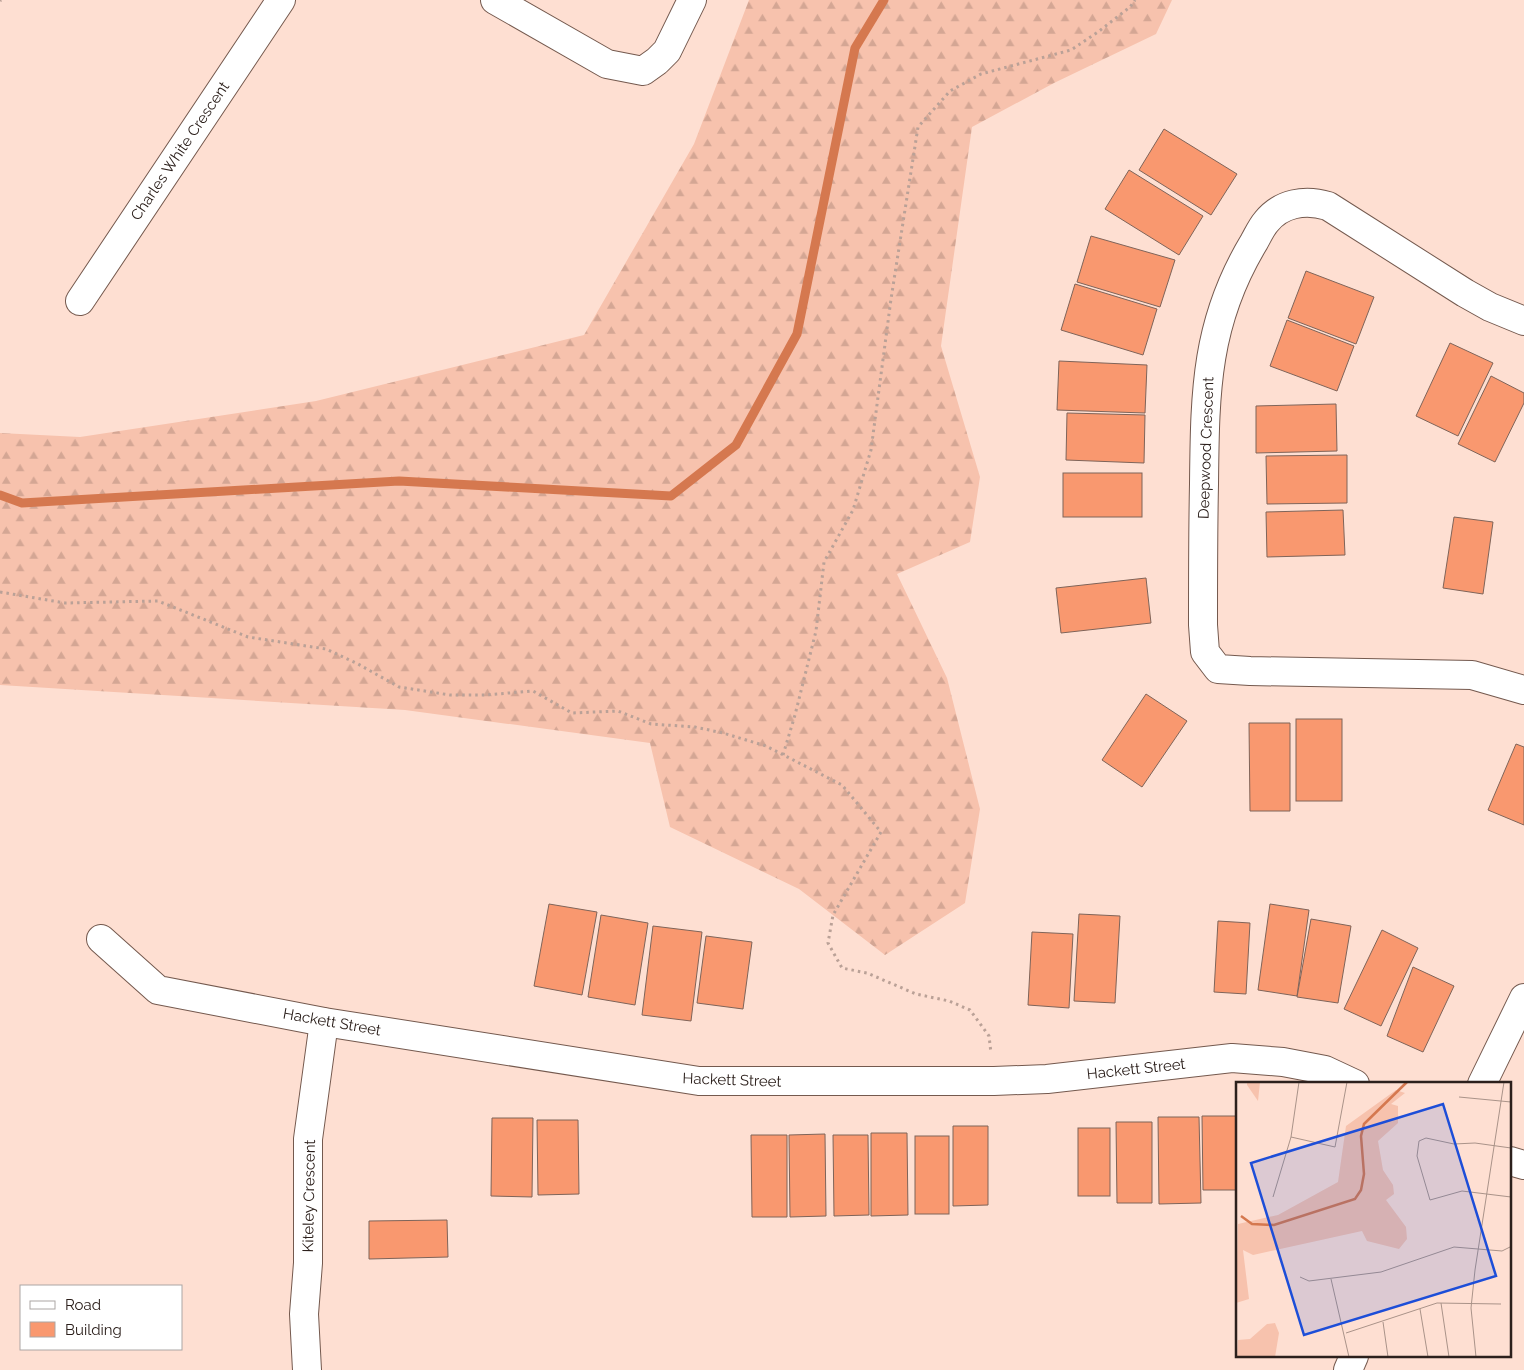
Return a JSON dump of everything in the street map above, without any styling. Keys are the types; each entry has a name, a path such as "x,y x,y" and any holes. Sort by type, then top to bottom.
{"street":[{"name":"Charles White Crescent","path":"80,301 280,0"},
{"path":"495,0 607,64 643,71 667,52 692,0"},
{"name":"Deepwood Crescent","path":"1524,321 1490,307 1466,293 1328,206 1314,203 1294,204 1281,210 1269,219 1242,262 1229,290 1219,320 1212,351 1204,414 1203,625 1205,652 1218,669 1472,675 1524,690"},
{"name":"Hackett Street","path":"101,939 158,990 324,1022 698,1081 994,1081 1048,1078 1232,1058 1283,1062 1324,1070 1351,1082"},
{"path":"1483,1082 1524,998"},
{"name":"Kiteley Crescent","path":"308,1370 304,1314 308,1263 308,1139 324,1022"},
{"path":"1512,1162 1524,1166"},
{"path":"1348,1370 1353,1358"}],"path":[{"path":"783,755 816,631 824,562 853,510 871,450 891,299 918,127 950,91 981,74 1071,50 1098,32 1130,7 1135,0"},
{"path":"0,592 65,603 158,601 248,637 326,649 399,687 450,695 485,695 533,691 572,714 618,711 651,724 695,727 766,746 842,786 881,832 833,915 828,943 842,968 867,973 916,994 949,1001 970,1010 989,1036 994,1081"}],"green space":[{"path":"749,0 1172,0 1156,34 1054,83 972,127 941,346 980,477 970,542 897,574 947,678 980,809 965,903 885,955 799,889 670,827 650,743 405,710 0,685 0,433 80,437 316,401 584,335 694,144"}],"building":[{"path":"1164,129 1237,174 1211,215 1139,170"},
{"path":"1129,170 1203,216 1179,255 1105,209"},
{"path":"1091,236 1175,260 1160,307 1077,282"},
{"path":"1306,271 1374,297 1356,344 1288,318"},
{"path":"1075,284 1157,309 1143,355 1061,330"},
{"path":"1287,320 1354,346 1337,391 1270,366"},
{"path":"1450,343 1493,363 1458,436 1416,416"},
{"path":"1059,361 1147,365 1145,413 1057,410"},
{"path":"1491,376 1524,393 1524,403 1495,462 1458,444"},
{"path":"1336,404 1337,451 1256,453 1256,406"},
{"path":"1067,413 1145,415 1144,463 1066,460"},
{"path":"1347,455 1347,503 1267,504 1266,456"},
{"path":"1063,473 1142,473 1142,517 1063,517"},
{"path":"1343,510 1345,555 1267,557 1266,512"},
{"path":"1454,517 1493,522 1483,594 1443,588"},
{"path":"1146,578 1151,623 1061,633 1056,588"},
{"path":"1146,694 1187,721 1142,787 1102,760"},
{"path":"1296,719 1342,719 1342,801 1296,801"},
{"path":"1249,723 1290,723 1290,811 1250,811"},
{"path":"1516,744 1524,747 1524,825 1488,810"},
{"path":"549,904 597,912 582,995 534,986"},
{"path":"1270,904 1309,910 1297,996 1258,990"},
{"path":"1079,914 1120,916 1115,1003 1074,1001"},
{"path":"601,915 648,923 635,1005 588,997"},
{"path":"1311,919 1351,926 1338,1003 1297,997"},
{"path":"1218,921 1250,923 1246,994 1214,992"},
{"path":"653,926 702,932 691,1021 642,1015"},
{"path":"1382,930 1418,948 1381,1026 1344,1009"},
{"path":"1032,932 1073,934 1069,1008 1028,1005"},
{"path":"706,936 752,942 743,1009 697,1003"},
{"path":"1413,967 1454,986 1423,1052 1387,1036"},
{"path":"1202,1116 1236,1116 1236,1190 1203,1190"},
{"path":"1158,1117 1199,1117 1201,1203 1159,1204"},
{"path":"492,1118 533,1118 532,1197 491,1196"},
{"path":"537,1120 578,1120 579,1194 538,1195"},
{"path":"1116,1122 1152,1122 1152,1203 1117,1203"},
{"path":"953,1126 988,1126 988,1205 953,1206"},
{"path":"1078,1128 1110,1128 1110,1196 1078,1196"},
{"path":"871,1133 907,1133 908,1215 871,1216"},
{"path":"825,1134 826,1216 790,1217 789,1135"},
{"path":"751,1135 787,1135 787,1217 752,1217"},
{"path":"833,1135 868,1135 869,1215 834,1216"},
{"path":"915,1136 949,1136 949,1214 915,1214"},
{"path":"447,1220 448,1257 369,1259 369,1221"}],"waterway":[{"path":"0,495 22,503 399,481 671,496 736,445 797,334 855,48 884,0"}]}
